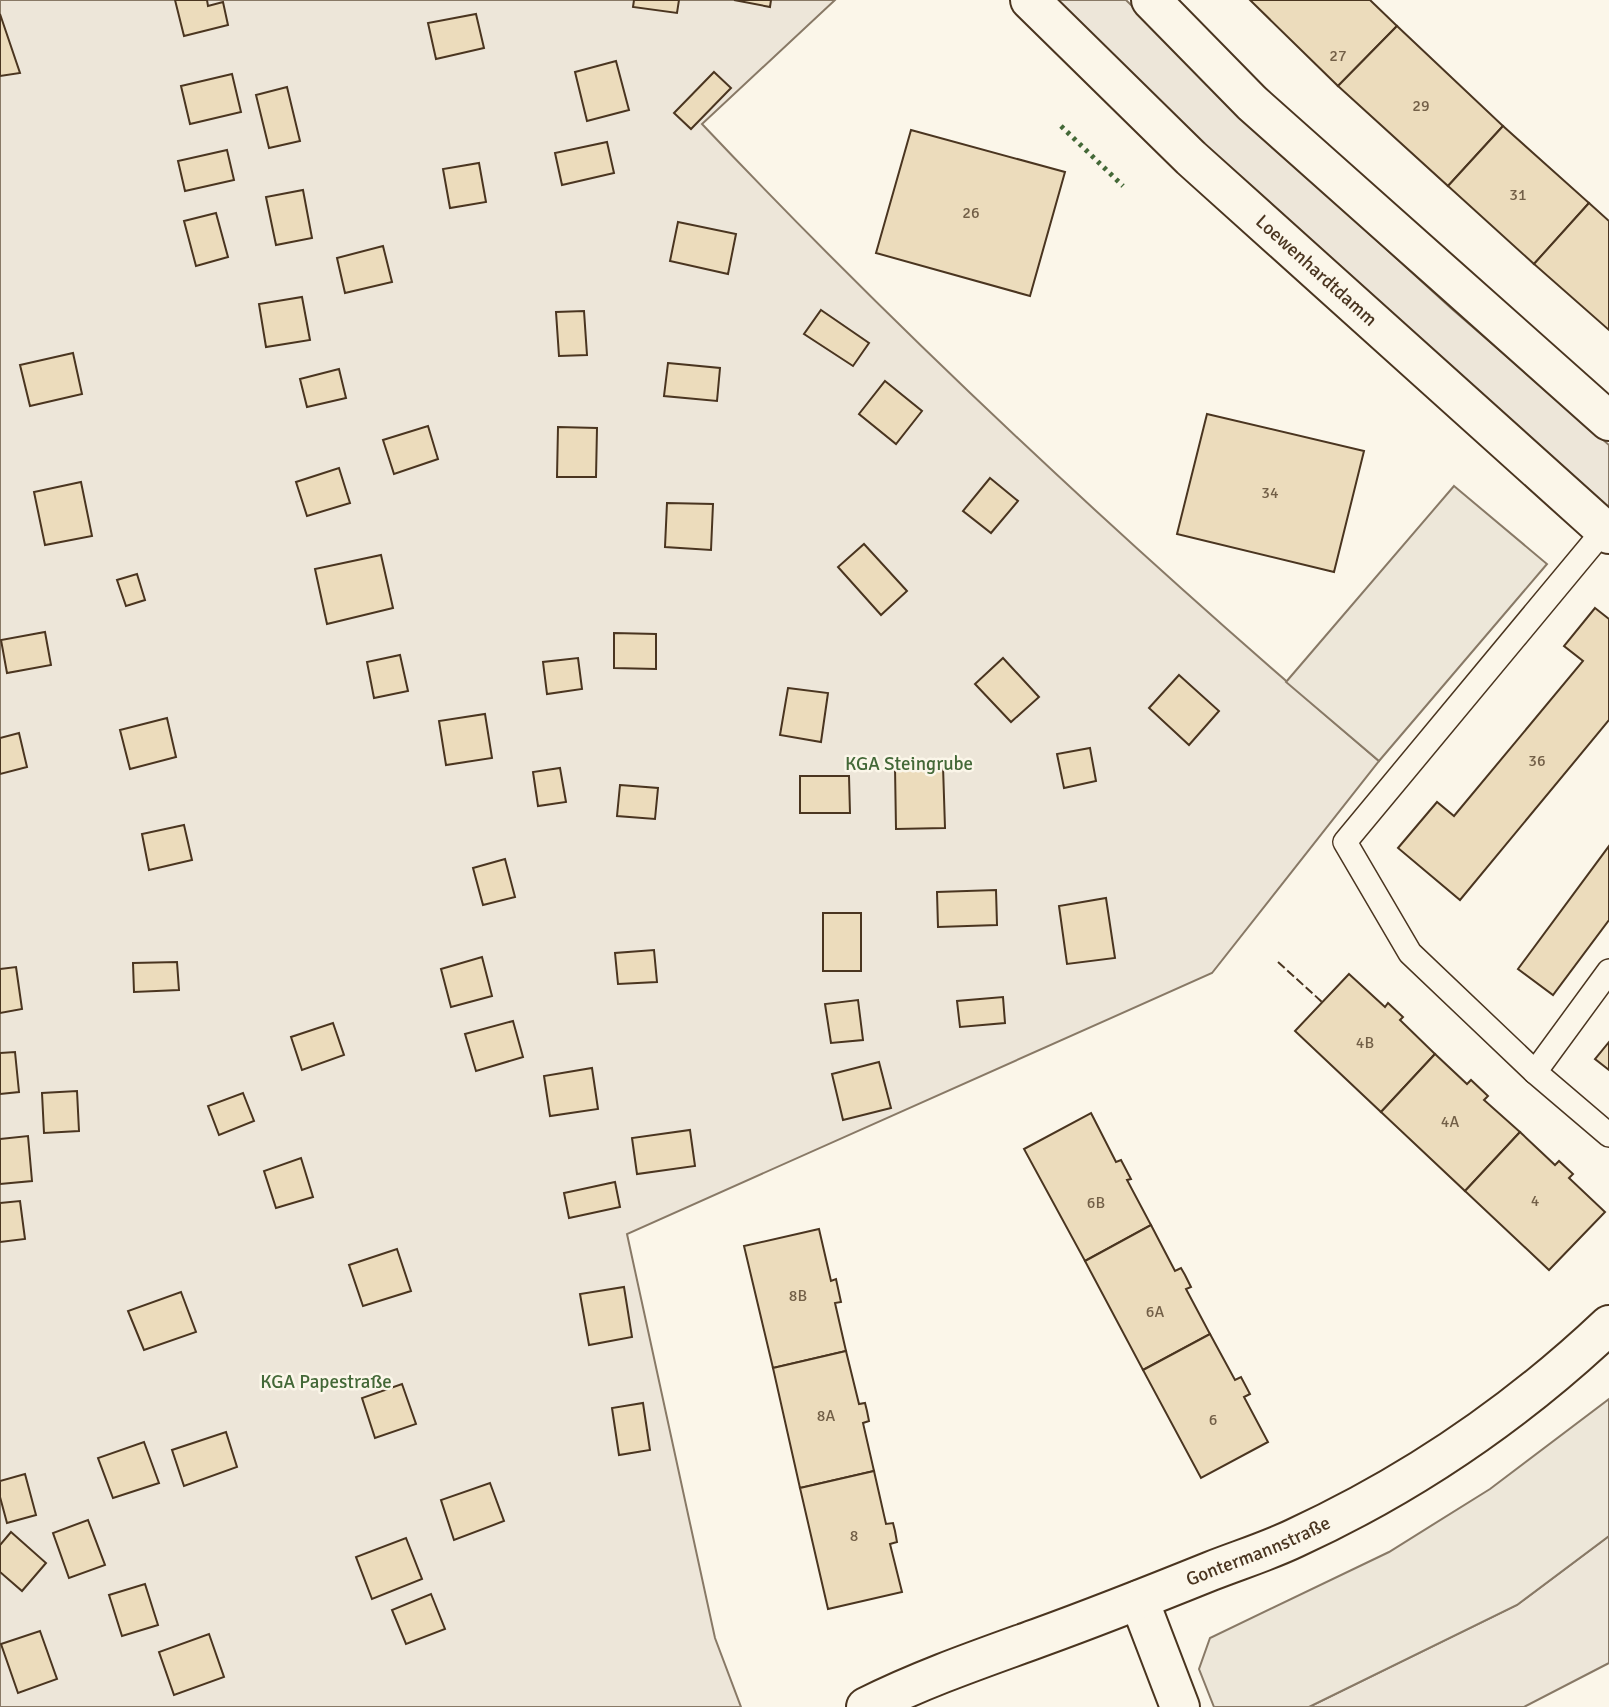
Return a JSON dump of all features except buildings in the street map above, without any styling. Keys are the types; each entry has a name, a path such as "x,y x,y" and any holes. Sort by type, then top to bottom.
{"street":[{"name":"Loewenhardtdamm","path":"1030,0 1191,158 1606,532"},
{"path":"1152,0 1252,103 1609,421"},
{"name":"Gontermannstraße","path":"866,1707 969,1662 1139,1600 1294,1538 1418,1472 1500,1418 1574,1358 1609,1325"},
{"path":"1139,1600 1180,1707"}],"lane":[{"path":"1606,532 1345,842 1410,953 1535,1072 1609,1135"},
{"path":"1535,1072 1609,971"}],"green space":[{"name":"KGA Papestraße","path":"0,0 835,0 702,124 864,290 1032,452 1204,608 1379,761 1212,973 627,1234 715,1638 741,1707 0,1707"},
{"path":"1054,0 1126,0 1271,144 1452,309 1609,445 1609,510 1213,158"},
{"path":"1609,1536 1609,1663 1524,1707 1309,1707 1517,1605"}],"shaded area":[{"path":"1454,486 1547,564 1379,761 1286,682"},
{"path":"1609,1399 1609,1536 1517,1605 1309,1707 1214,1707 1199,1669 1210,1638 1389,1552 1490,1489"}],"hedge":[{"path":"1061,126 1123,186"}],"fence":[{"path":"1278,962 1322,1002"}],"park label":[{"name":"KGA Steingrube","path":"909,764"}]}
